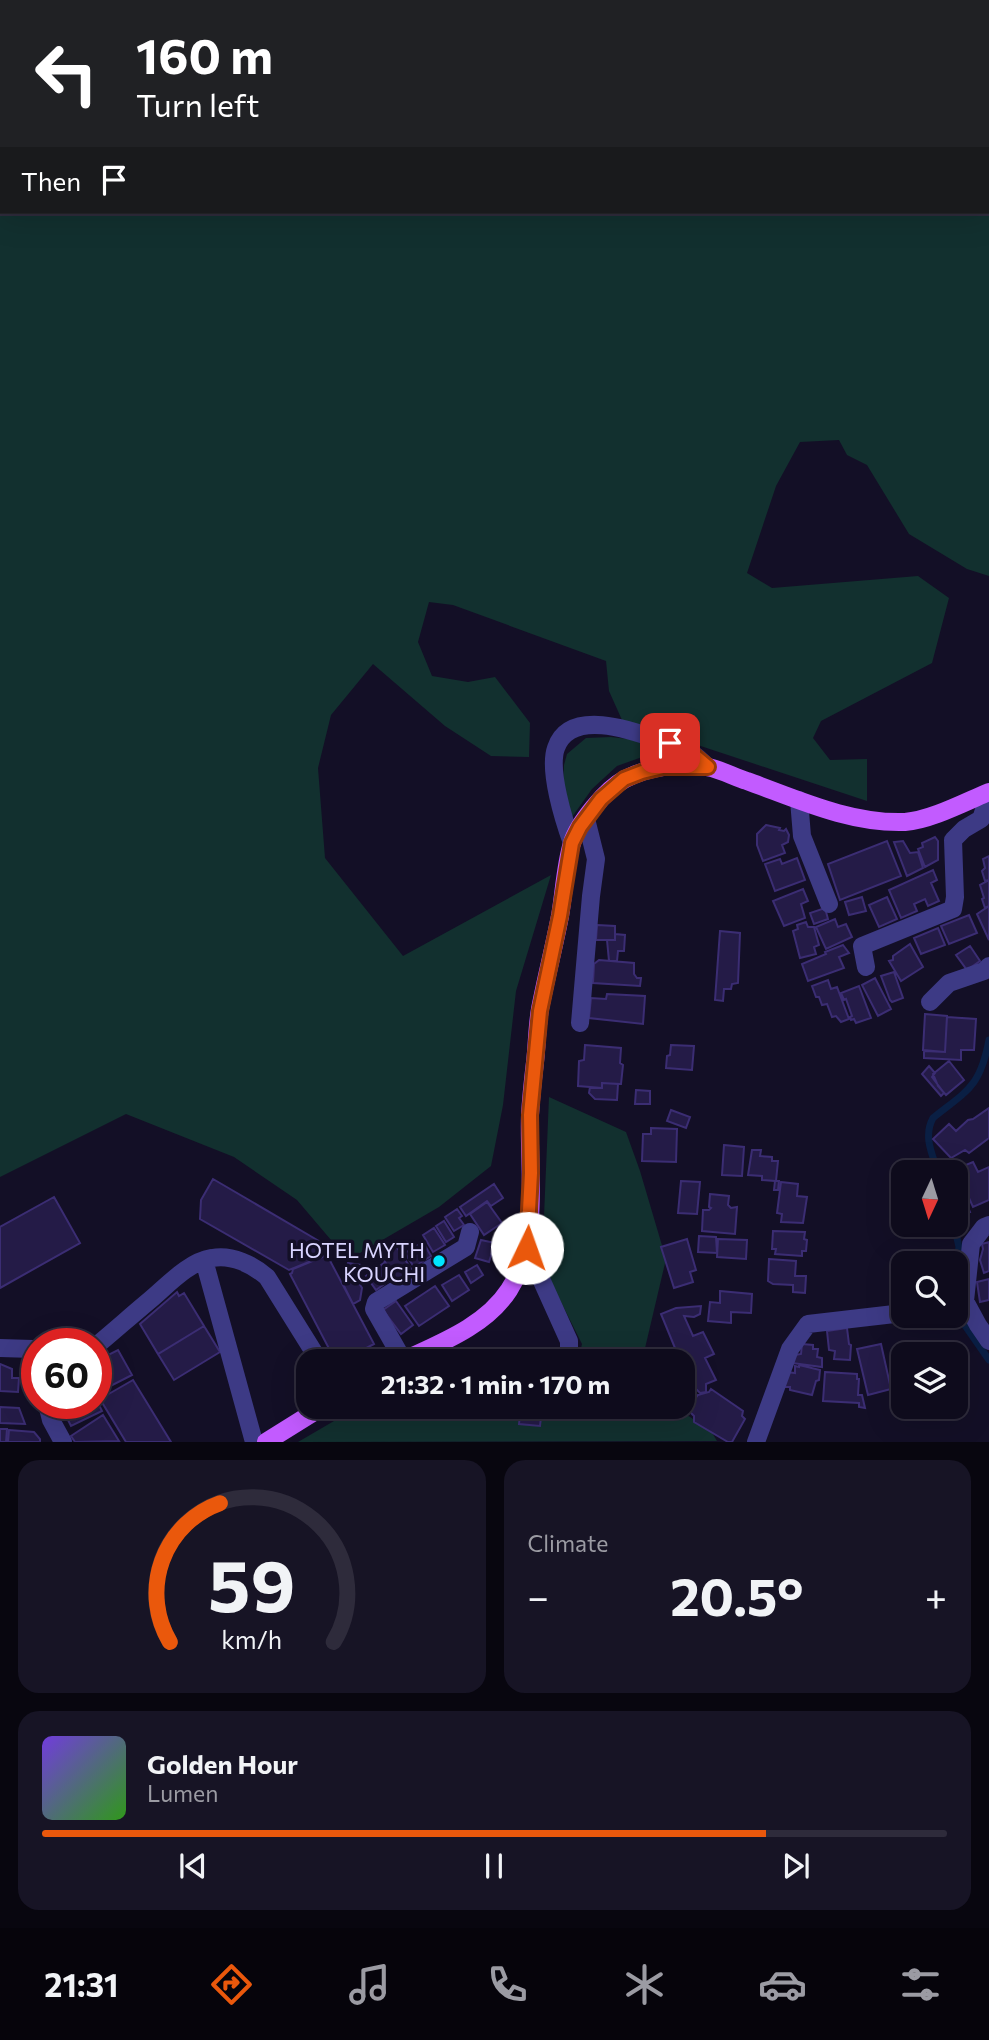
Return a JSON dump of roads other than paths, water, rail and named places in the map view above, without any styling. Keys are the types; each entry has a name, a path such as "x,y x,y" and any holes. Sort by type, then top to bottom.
{"main road":[{"path":"427,1349 453,1337 488,1313 508,1292 521,1270 527,1248 531,1173 530,1115 540,1011 572,843 601,799 624,779 663,767 708,767 857,818 907,822 989,794"},
{"path":"266,1441 302,1419"}],"street":[{"path":"572,843 565,822 554,764 559,741 576,729 609,724 632,730 688,750 708,767"},
{"path":"866,967 862,946 953,909 953,840 964,829 981,819 989,794"},
{"path":"799,800 802,836 829,904"},
{"path":"580,1023 596,859 586,819"},
{"path":"930,1002 949,983 981,972 989,965"},
{"path":"968,1260 971,1244 984,1227 989,1225"},
{"path":"395,1349 374,1309 376,1302 466,1247 470,1232"},
{"path":"527,1248 569,1341 569,1349"},
{"path":"112,1332 186,1270 216,1257 243,1262 255,1267 267,1277 312,1349"},
{"path":"204,1260 254,1441"},
{"path":"968,1310 983,1323 989,1340"},
{"path":"756,1441 790,1349 808,1324 891,1314"},
{"path":"0,1348 21,1349"},
{"path":"51,1419 63,1441"}],"waterway":[{"path":"934,1160 929,1132 933,1118 964,1093 977,1078 989,1040"},
{"path":"957,1237 958,1251"},
{"path":"967,1328 989,1360"}],"place":[{"name":"HOTEL MYTH KOUCHI","path":"439,1261"}]}
